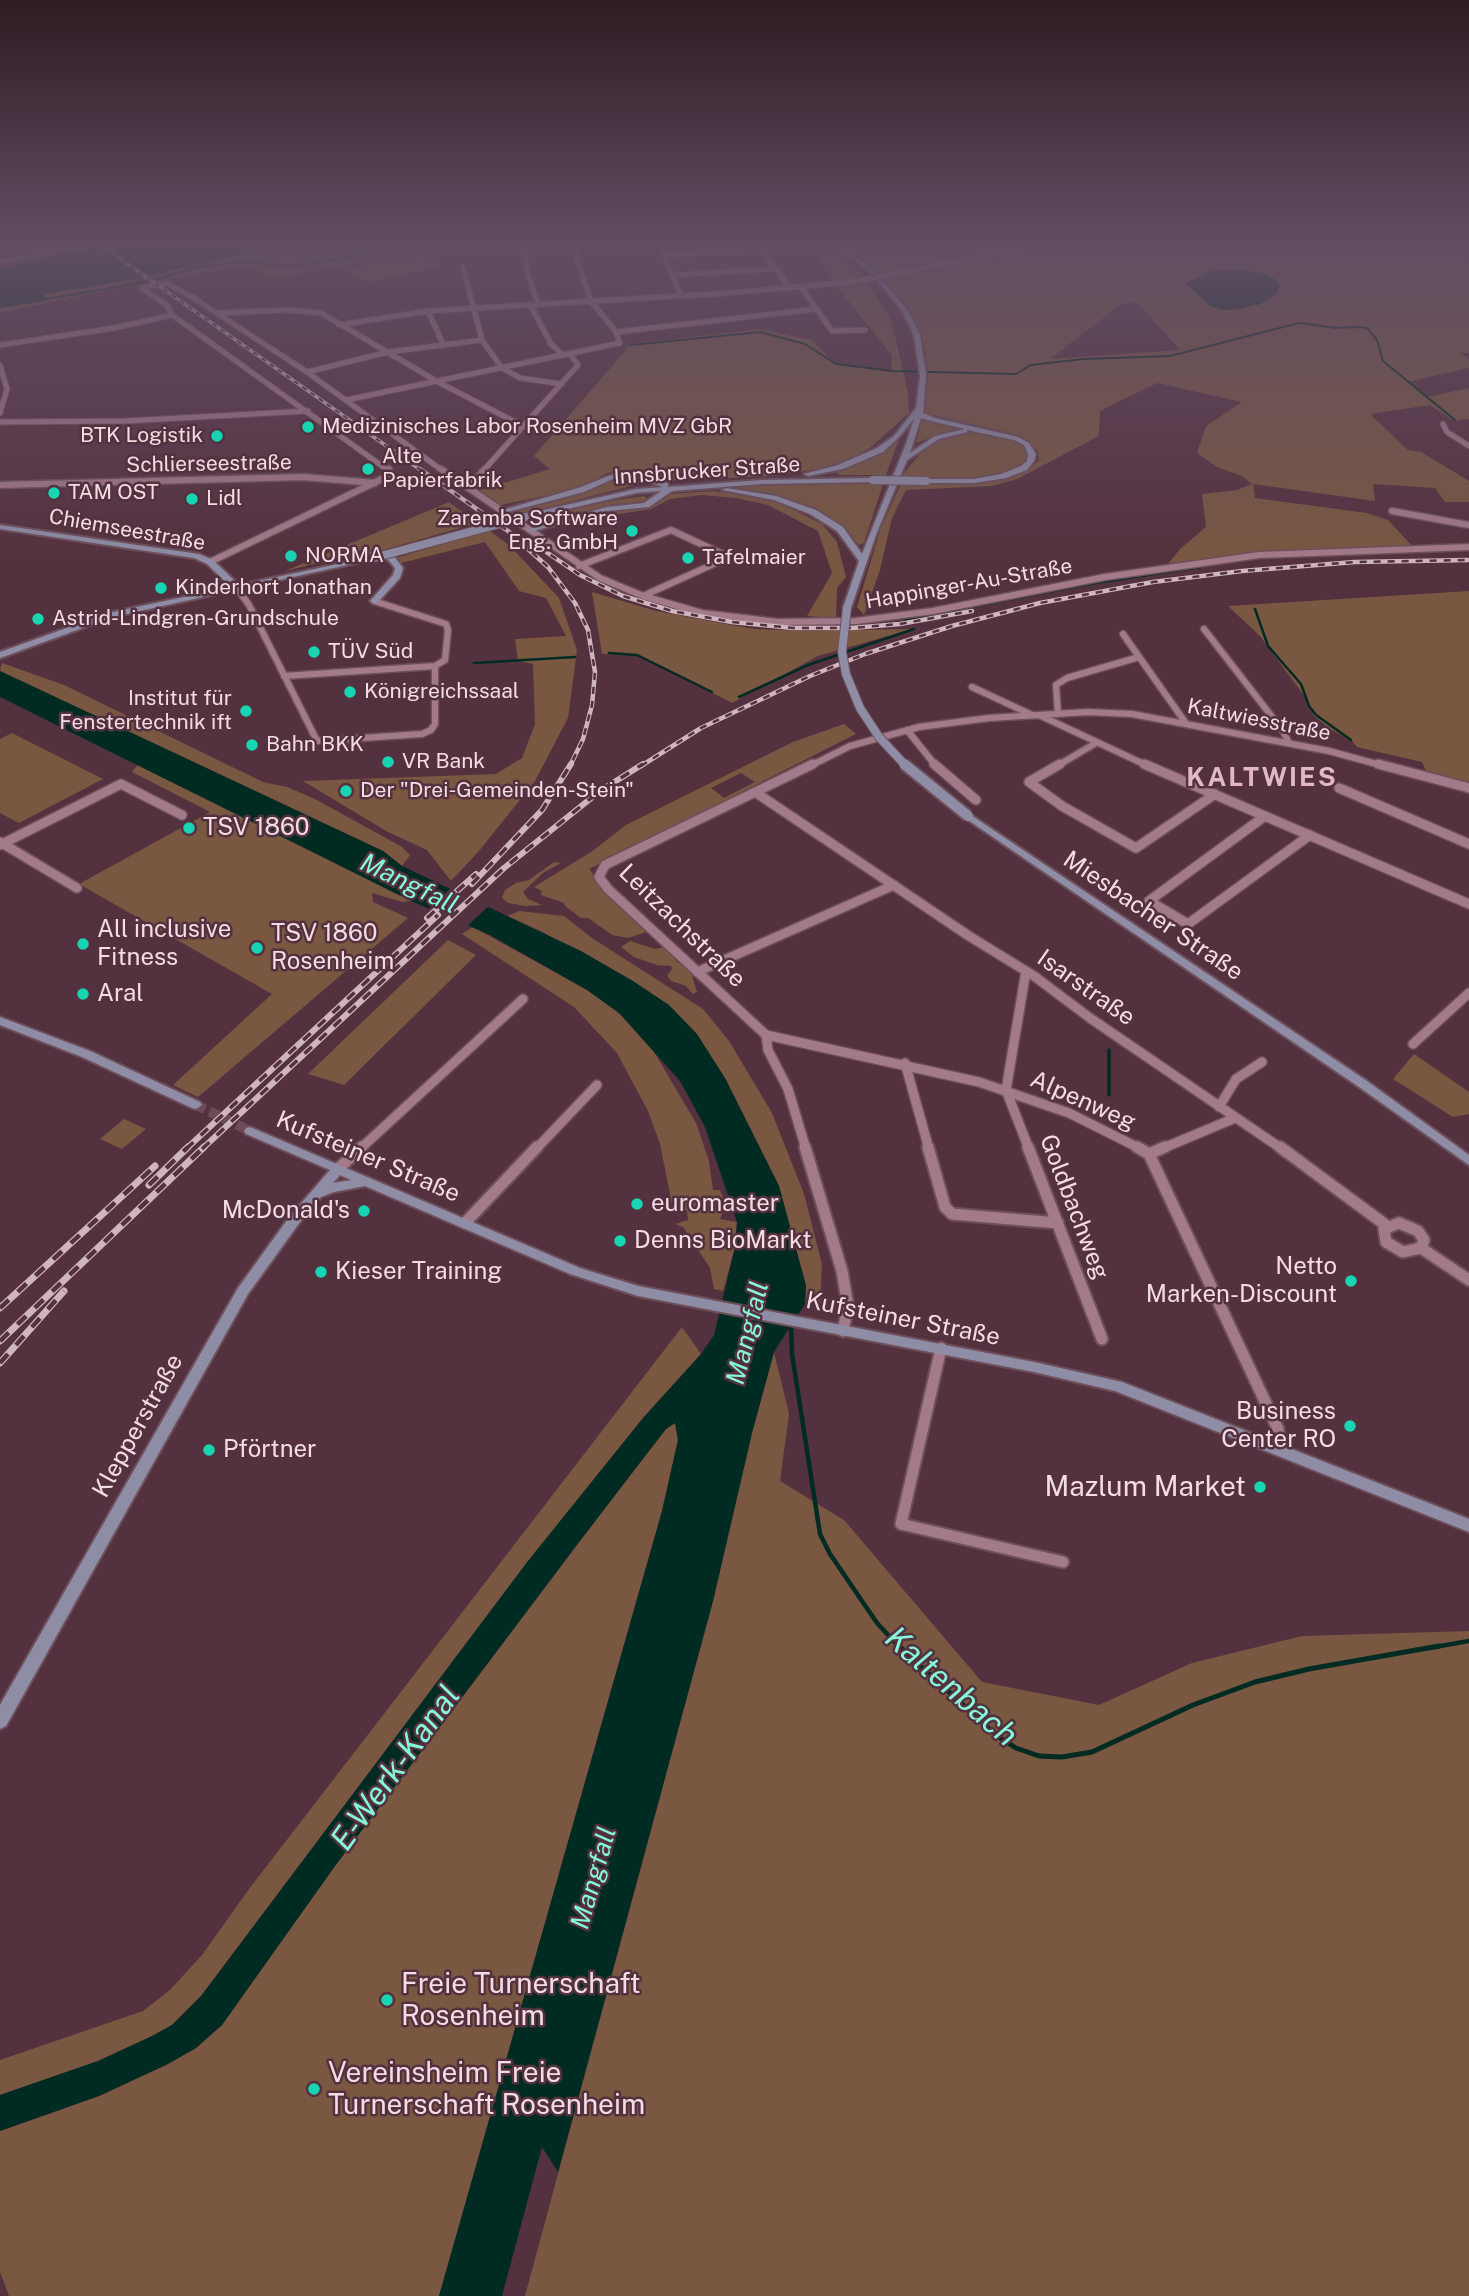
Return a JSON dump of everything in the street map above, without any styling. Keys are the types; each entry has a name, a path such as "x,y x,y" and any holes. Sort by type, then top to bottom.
{"main road":[{"path":"862,560 904,460 919,410 922,360 919,350"},
{"path":"919,410 933,421 984,430"},
{"path":"761,482 822,472 867,457 889,443 919,410"},
{"path":"904,460 936,437 953,432 984,430"},
{"name":"Innsbrucker Straße","path":"1,655 111,615 311,573 578,502 636,491 761,482 995,478 1020,470 1030,461 1032,451 1023,441 984,430"},
{"path":"500,512 581,490 614,475 630,474 683,487"},
{"path":"636,491 645,486 647,480"},
{"path":"698,486 756,494 813,512 840,529 862,560"},
{"path":"530,530 607,509 643,506 672,488"},
{"path":"636,491 653,494 657,499"},
{"name":"Chiemseestraße","path":"0,527 176,553 210,562 237,588"},
{"path":"311,573 349,557 381,553 391,558 399,568 397,576 374,601"},
{"name":"Miesbacher Straße","path":"862,560 844,618 841,639 846,674 860,708 894,754 924,784 1363,1084 1469,1161"},
{"path":"0,1021 86,1054 197,1105"},
{"name":"Kufsteiner Straße","path":"250,1131 575,1271 638,1291 942,1348 1117,1386 1469,1526"},
{"name":"Klepperstraße","path":"0,1721 243,1291 288,1228 338,1169"},
{"path":"317,1194 331,1188 368,1181"}],"street":[{"path":"210,562 390,474 389,468 222,350"},
{"name":"Happinger-Au-Straße","path":"274,350 579,566 643,596 702,613 778,622 856,621 933,611 1117,575 1259,555 1469,547"},
{"path":"385,350 438,382 523,426"},
{"path":"307,372 401,350"},
{"path":"489,350 502,368 526,380 562,384"},
{"path":"558,350 563,355"},
{"path":"346,400 588,350"},
{"path":"468,488 578,365 570,354"},
{"path":"0,365 7,394 0,413"},
{"path":"0,422 125,421 308,411"},
{"path":"1443,424 1447,432 1469,446"},
{"name":"Schlierseestraße","path":"0,485 304,477 376,483"},
{"path":"1392,511 1469,525"},
{"path":"579,566 671,530 729,557 643,596"},
{"path":"381,553 454,532"},
{"path":"237,588 249,605 317,741 422,734 431,730 435,724 435,666"},
{"path":"284,676 435,666 446,658 446,624 374,601"},
{"path":"1204,629 1283,731 1289,743"},
{"path":"1124,634 1185,722"},
{"path":"1058,713 1056,685 1067,678 1139,657"},
{"path":"972,687 1469,904"},
{"name":"Kaltwiesstraße","path":"1036,715 1132,714 1185,722 1289,743 1469,788"},
{"name":"Leitzachstraße","path":"843,1331 848,1306 842,1271 788,1089 768,1049 766,1035 608,889 601,881 601,870 620,857 850,746 907,730 958,721 1036,715"},
{"path":"907,730 934,764 976,800"},
{"path":"1096,743 1029,782 1062,806 1136,848 1215,794"},
{"path":"1,844 121,784 182,815"},
{"path":"1339,789 1469,844"},
{"name":"Isarstraße","path":"755,792 969,936 1026,971 1275,1144 1387,1226"},
{"path":"1265,816 1149,901 1188,924 1310,835"},
{"path":"1,844 77,888"},
{"path":"697,972 894,885"},
{"path":"1006,1090 1026,971"},
{"path":"1413,1044 1469,993"},
{"path":"338,1169 523,999"},
{"name":"Alpenweg","path":"766,1035 905,1063 1006,1090 1111,1132 1149,1154 1279,1429 1280,1449"},
{"path":"1219,1107 1236,1079 1262,1062"},
{"path":"905,1063 944,1208 953,1214 1058,1223"},
{"path":"465,1223 597,1086"},
{"name":"Goldbachweg","path":"1006,1090 1102,1339"},
{"path":"1149,1154 1235,1118"},
{"name":"Isarstraße","path":"1399,1223 1418,1231 1424,1240 1421,1248 1410,1252 1391,1247 1382,1233 1387,1226 1399,1223"},
{"name":"Isarstraße","path":"1421,1248 1469,1280"},
{"path":"942,1348 901,1524 1063,1562"}],"shaded area":[{"path":"626,350 822,350 835,364 891,372 892,355 888,350 898,350 908,393 909,413 870,448 847,460 818,469 773,476 664,481 638,469 607,473 578,489 501,505 480,490 550,469 534,456"},
{"path":"925,350 1061,350 1050,359 1178,350 1469,350 1469,353 1460,353 1469,359 1469,368 1407,382 1427,397 1469,388 1469,419 1454,421 1430,405 1370,414 1408,450 1421,452 1469,481 1469,502 1445,502 1435,488 1373,484 1375,501 1253,484 1255,498 1367,513 1388,520 1412,546 1259,552 1168,564 1180,549 1206,527 1202,494 1237,490 1252,484 1242,476 1217,467 1197,453 1206,426 1242,402 1157,383 1100,411 1099,436 1017,479 992,486 906,490 892,518 880,570 864,615 857,607 881,527 901,484 959,484 1010,478 1039,461 1038,451 1026,439 924,413 928,376"},
{"path":"922,420 965,429 942,433 916,443"},
{"path":"959,432 982,432 1014,439 1024,445 1029,457 1020,467 993,476 965,479 901,477 930,442"},
{"path":"899,439 886,475 839,475 836,471 866,461"},
{"path":"625,477 639,480 639,484 518,515 515,511 589,490 606,480"},
{"path":"883,484 864,543 859,545 834,519 797,501 734,487"},
{"path":"715,491 776,501 822,524 837,542 846,577 837,588 836,618 807,616 832,573 818,531 768,505 736,498 702,495 670,499 651,509 594,518 594,514 648,507 669,494"},
{"path":"644,496 648,500 641,503 615,504 535,525 527,521 580,506"},
{"path":"449,502 477,523 363,556 343,557 285,571"},
{"path":"489,530 511,547 559,598 577,650 568,718 535,781 479,851 451,881 427,850 388,832 303,781 496,774 522,758 535,724 533,664 518,661 515,639 566,636 546,598 519,591 485,542 401,563 396,558"},
{"path":"1469,591 1469,784 1428,775 1422,762 1357,747 1352,741 1330,729 1314,716 1308,701 1260,636 1228,606"},
{"path":"592,592 656,611 754,629 912,629 818,656 732,703 637,654 602,654"},
{"path":"2,663 64,685 263,782 287,787 315,799 402,847 410,855 402,866 383,851 0,671"},
{"path":"844,724 856,734 589,869 609,894 642,923 641,926 646,932 628,938 612,935 588,918 581,918 564,903 541,895 542,891 534,887 591,852 626,825 793,742","holes":["741,773 755,782 724,798 711,788"]},
{"path":"12,733 103,779 19,823 0,813 0,739"},
{"name":"TSV 1860 Rosenheim","path":"138,764 411,901 402,902 372,893 373,902 408,918 198,1097 173,1085 272,994 79,884 210,812 132,772"},
{"path":"554,862 561,863 543,873 523,892 528,899 542,905 525,906 508,903 502,898 505,890 516,883 529,880"},
{"path":"519,911 564,916 592,938 703,1009 729,1041 772,1113 804,1194 822,1264 820,1307 805,1304 806,1285 779,1186 725,1078 545,933 507,916"},
{"path":"473,927 587,990 619,1013 650,1045 696,1123 709,1161 713,1190 720,1190 726,1205 720,1219 737,1222 735,1247 723,1291 714,1289 710,1268 683,1227 675,1224 688,1220 687,1210 673,1209 660,1144 648,1111 617,1053 574,1007 462,934"},
{"path":"448,940 476,955 344,1085 308,1074"},
{"path":"630,941 655,949 666,947 677,962 690,969 697,992 693,994 686,986 671,981 667,976 671,966 657,965 634,957 621,947"},
{"path":"1414,1054 1469,1092 1469,1114 1453,1117 1393,1079"},
{"path":"124,1119 146,1129 122,1149 100,1139"},
{"path":"682,1327 701,1354 643,1418 528,1561 201,1996 172,2025 152,2036 98,2061 0,2095 0,2060 143,2011 170,1990 202,1955 249,1889"},
{"path":"774,1352 789,1414 780,1481 844,1520 982,1682 1099,1705 1192,1663 1302,1636 1469,1631 1469,2296 525,2296 713,1601"},
{"path":"675,1423 678,1440 662,1511 439,2296 9,2296 0,2272 0,2131 99,2096 168,2064 196,2048 222,2025 335,1866 636,1467 666,1429"}],"water":[{"path":"0,671 383,851 402,866 581,951 633,981 669,1005 697,1034 725,1078 779,1186 806,1286 805,1304 774,1352 713,1601 558,2172 542,2147 502,2296 439,2296 662,1511 678,1440 675,1423 666,1429 576,1546 335,1866 222,2025 196,2048 168,2064 99,2096 0,2131 0,2095 98,2061 152,2036 172,2025 201,1996 528,1561 643,1418 701,1354 714,1335 735,1247 737,1222 705,1127 680,1081 619,1013 587,990 490,935 411,901 0,697"}],"pier":[{"path":"453,886 491,904 465,928 426,911"}],"waterway":[{"path":"815,350 836,364 893,371 1016,374 1031,365 1084,359 1170,356 1193,350"},
{"path":"1380,350 1383,361 1455,420"},
{"path":"905,620 1095,583 1201,567"},
{"path":"1255,609 1268,646 1301,684 1309,706 1316,715 1351,740"},
{"path":"739,697 808,665 914,629"},
{"path":"609,653 637,655 712,692"},
{"path":"474,663 575,657"},
{"path":"1109,1050 1109,1095"},
{"name":"Kaltenbach","path":"791,1325 792,1354 820,1534 830,1554 877,1623 900,1648"},
{"name":"Kaltenbach","path":"1429,1648 1469,1641"},
{"name":"Kaltenbach","path":"899,1646 997,1736 1016,1748 1039,1756 1062,1757 1092,1752 1193,1705 1255,1682 1309,1669 1439,1646"}],"tunnel":[{"path":"196,1105 250,1131"}],"railway":[{"path":"250,350 422,471"},
{"path":"420,469 508,531 548,567 575,603 588,630 595,672 592,705 583,739 571,764"},
{"path":"539,547 580,575 623,596 672,611 732,622 793,628 852,628 900,624 972,611"},
{"path":"641,766 701,728 810,676 865,654 952,626 1040,603 1153,582 1242,571 1355,562 1469,560"},
{"path":"472,884 542,810 571,764"},
{"path":"202,1149 504,868 600,791 643,764"},
{"path":"427,918 476,874"},
{"path":"186,1149 438,915"},
{"path":"149,1185 188,1147"},
{"path":"0,1341 204,1147"},
{"path":"0,1308 155,1166"},
{"path":"0,1363 64,1291"}],"place":[{"name":"Medizinisches Labor Rosenheim MVZ GbR","path":"308,427"},
{"name":"BTK Logistik","path":"217,436"},
{"name":"Alte Papierfabrik","path":"368,469"},
{"name":"TAM OST","path":"54,493"},
{"name":"Lidl","path":"192,499"},
{"name":"Zaremba Software Eng. GmbH","path":"632,531"},
{"name":"NORMA","path":"291,556"},
{"name":"Tafelmaier","path":"688,558"},
{"name":"Kinderhort Jonathan","path":"161,588"},
{"name":"Astrid-Lindgren-Grundschule","path":"38,619"},
{"name":"TÜV Süd","path":"314,652"},
{"name":"Königreichssaal","path":"350,692"},
{"name":"Institut für Fenstertechnik ift","path":"246,711"},
{"name":"Bahn BKK","path":"252,745"},
{"name":"VR Bank","path":"388,762"},
{"name":"Der \"Drei-Gemeinden-Stein\"","path":"346,791"},
{"name":"TSV 1860","path":"189,828"},
{"name":"All inclusive Fitness","path":"83,944"},
{"name":"TSV 1860 Rosenheim","path":"257,948"},
{"name":"Aral","path":"83,994"},
{"name":"euromaster","path":"637,1204"},
{"name":"McDonald's","path":"364,1211"},
{"name":"Denns BioMarkt","path":"620,1241"},
{"name":"Kieser Training","path":"321,1272"},
{"name":"Netto Marken-Discount","path":"1351,1281"},
{"name":"Business Center RO","path":"1350,1426"},
{"name":"Pförtner","path":"209,1450"},
{"name":"Mazlum Market","path":"1260,1487"},
{"name":"Freie Turnerschaft Rosenheim","path":"387,2000"},
{"name":"Vereinsheim Freie Turnerschaft Rosenheim","path":"314,2089"}],"district":[{"name":"KALTWIES","path":"1262,778"}],"water label":[{"name":"Mangfall","path":"409,884"},
{"name":"Mangfall","path":"748,1333"},
{"name":"E-Werk-Kanal","path":"396,1768"},
{"name":"Mangfall","path":"594,1878"}]}
